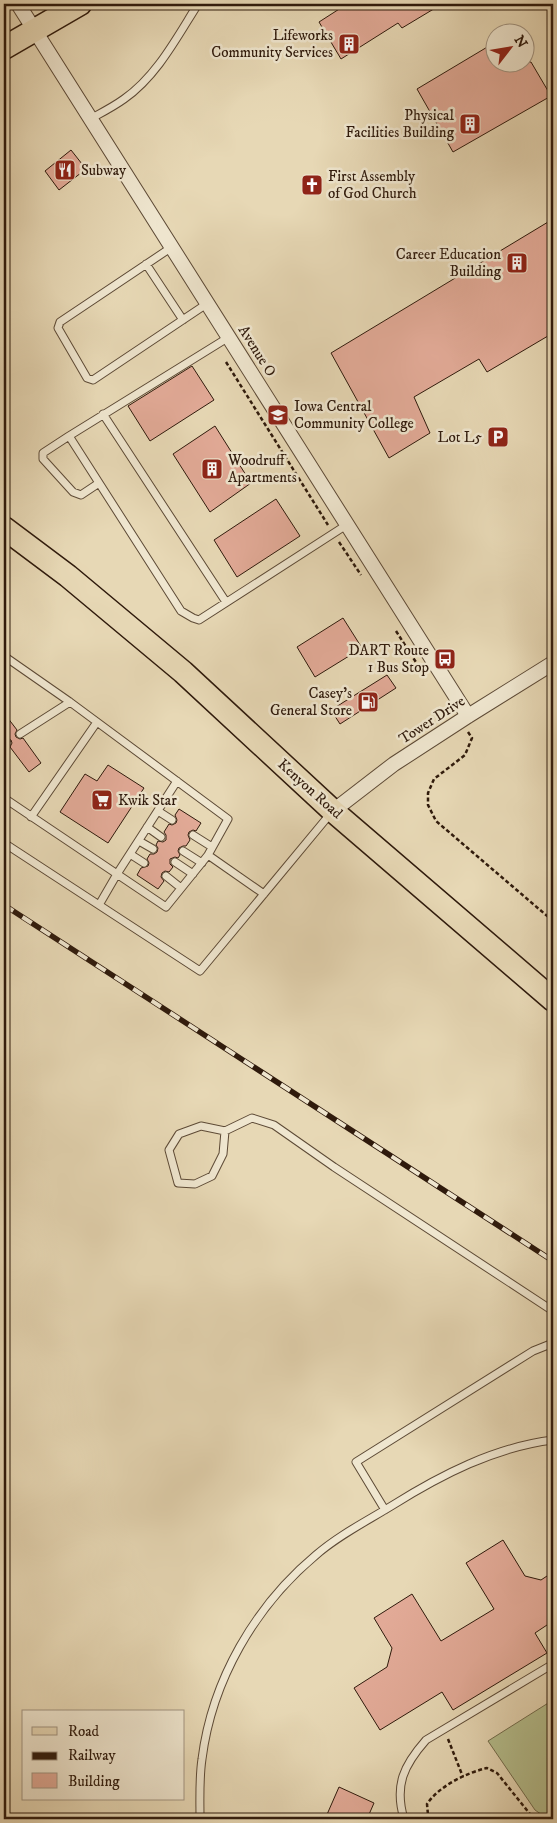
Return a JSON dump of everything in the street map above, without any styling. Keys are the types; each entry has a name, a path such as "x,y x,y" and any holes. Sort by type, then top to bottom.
{"main road":[{"path":"4,48 80,4"},
{"name":"Kenyon Road","path":"4,513 68,576"},
{"name":"Kenyon Road","path":"4,528 68,576 182,672 333,811 553,1000"}],"street":[{"name":"Avenue O","path":"18,4 348,524 464,718"},
{"name":"Tower Drive","path":"333,811 394,764 553,663"}],"lane":[{"path":"90,119 124,100 146,81 162,60 198,4"},
{"path":"172,247 60,322 58,328 87,378 93,380 208,303"},
{"path":"146,264 183,320"},
{"path":"99,483 81,495 73,492 43,459 43,453 229,337"},
{"path":"103,414 226,602"},
{"path":"69,436 181,611 199,620 348,524"},
{"path":"4,656 70,702 228,819 208,855 166,907 4,798"},
{"path":"20,734 70,702"},
{"path":"31,817 97,722"},
{"path":"99,905 177,781"},
{"path":"158,811 172,820"},
{"path":"4,843 200,971 333,811"},
{"path":"147,827 161,837"},
{"path":"193,834 212,847"},
{"path":"139,841 153,849"},
{"path":"183,851 202,863"},
{"path":"130,854 144,863"},
{"path":"208,855 264,894"},
{"path":"175,862 193,874"},
{"path":"166,876 181,888"},
{"path":"225,1131 223,1154 212,1176 195,1184 178,1183 169,1150 179,1134 201,1126 225,1131 252,1118 274,1125 334,1167 553,1311"},
{"path":"385,1510 356,1462 533,1351 553,1343"},
{"path":"200,1819 202,1758 217,1696 228,1667 243,1642 268,1605 291,1578 325,1548 410,1494 479,1459 553,1440"},
{"path":"404,1819 400,1805 400,1788 404,1770 414,1753 426,1740 553,1664"}],"path":[{"path":"215,345 365,582"},
{"path":"395,629 414,661 426,676"},
{"path":"464,718 472,738 465,755 434,780 428,793 428,805 436,821 553,921"},
{"path":"445,1728 463,1777"},
{"path":"431,1819 428,1815 427,1804 433,1795 471,1772 487,1768 497,1773 534,1819"}],"green space":[{"path":"553,1700 553,1819 548,1819 535,1810 488,1741"}],"building":[{"name":"Lifeworks Community Services","path":"347,4 442,4 402,28 398,23 341,59 319,22"},
{"name":"Physical Facilities Building","path":"484,49 484,72 534,72 534,67 551,96 453,152 417,89"},
{"name":"Subway","path":"71,150 86,169 59,190 45,171"},
{"path":"553,219 553,333 487,372 479,359 414,397 430,433 389,458 331,353"},
{"path":"192,366 214,400 150,441 128,406"},
{"path":"215,426 251,483 210,512 173,454"},
{"path":"276,499 300,536 237,577 214,540"},
{"path":"343,618 362,648 315,677 297,647"},
{"path":"387,675 396,688 340,724 331,710"},
{"path":"4,713 17,730 16,737 23,738 41,763 29,772 10,747 11,740 4,738"},
{"name":"Kwik Star","path":"108,765 144,788 108,843 60,812 85,774 97,781"},
{"name":"Kwik Star","path":"179,809 201,823 196,831 189,832 190,840 186,846 179,848 180,855 178,858 170,859 170,864 173,867 169,872 165,871 162,873 161,877 164,881 158,889 137,875 141,868 148,866 147,859 150,854 157,852 158,848 156,845 158,841 163,842 166,840 164,832 169,824 176,823 175,815"},
{"path":"503,1540 525,1576 541,1580 553,1572 553,1621 535,1633 547,1653 453,1710 442,1692 380,1730 354,1688 387,1667 392,1648 374,1618 412,1594 441,1641 494,1609 466,1563"},
{"path":"339,1787 374,1803 367,1819 325,1819"}],"railway":[{"path":"4,905 553,1261"}],"place":[{"name":"Lifeworks Community Services","path":"349,44"},
{"name":"Physical Facilities Building","path":"470,124"},
{"name":"Subway","path":"65,170"},
{"name":"First Assembly of God Church","path":"312,185"},
{"name":"Career Education Building","path":"517,263"},
{"name":"Iowa Central Community College","path":"278,415"},
{"name":"Lot L5","path":"498,437"},
{"name":"Woodruff Apartments","path":"212,469"},
{"name":"DART Route 1 Bus Stop","path":"445,659"},
{"name":"Casey's General Store","path":"368,702"},
{"name":"Kwik Star","path":"102,800"}]}
